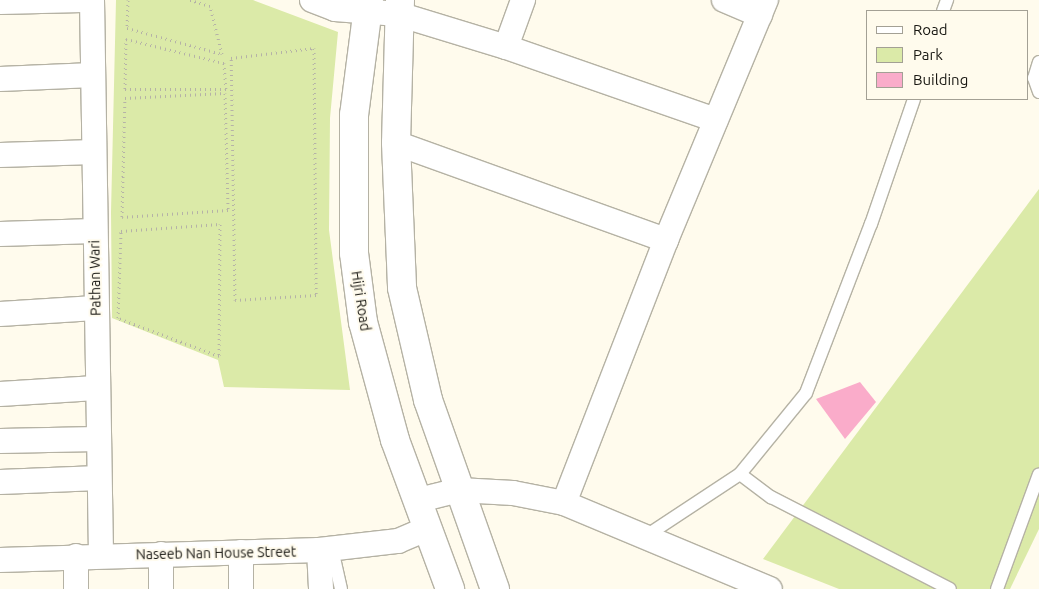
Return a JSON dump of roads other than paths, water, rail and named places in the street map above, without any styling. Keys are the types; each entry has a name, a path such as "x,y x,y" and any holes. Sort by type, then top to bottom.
{"main road":[{"name":"Hijri Road","path":"368,5 354,114 354,253 363,322 395,440 419,500 450,589"},
{"path":"399,7 396,143 402,288 428,400 495,589"}],"street":[{"path":"0,2 82,0"},
{"name":"Pathan Wari","path":"92,0 96,388 101,555"},
{"path":"312,0 335,9 368,5 399,7 506,47 716,120"},
{"path":"506,47 523,0"},
{"path":"564,503 666,240 763,7 724,0"},
{"path":"0,79 93,75"},
{"path":"396,143 666,240"},
{"path":"0,155 94,152"},
{"path":"0,234 94,231"},
{"path":"0,314 95,308"},
{"path":"0,394 96,388"},
{"path":"0,441 97,439"},
{"path":"0,482 99,478"},
{"path":"419,500 459,490 513,493 564,503 646,536 760,586"},
{"name":"Naseeb Nan House Street","path":"0,560 101,555 326,549 398,541 428,528"},
{"path":"321,589 326,549"},
{"path":"241,552 241,589"},
{"path":"161,554 161,589"},
{"path":"76,556 76,589"}],"lane":[{"path":"1039,62 1034,78 1039,92"},
{"path":"646,536 740,474 775,434 814,378 914,100"},
{"path":"740,474 771,497 950,589"},
{"path":"997,589 1039,474"},
{"path":"326,549 341,589"}]}
